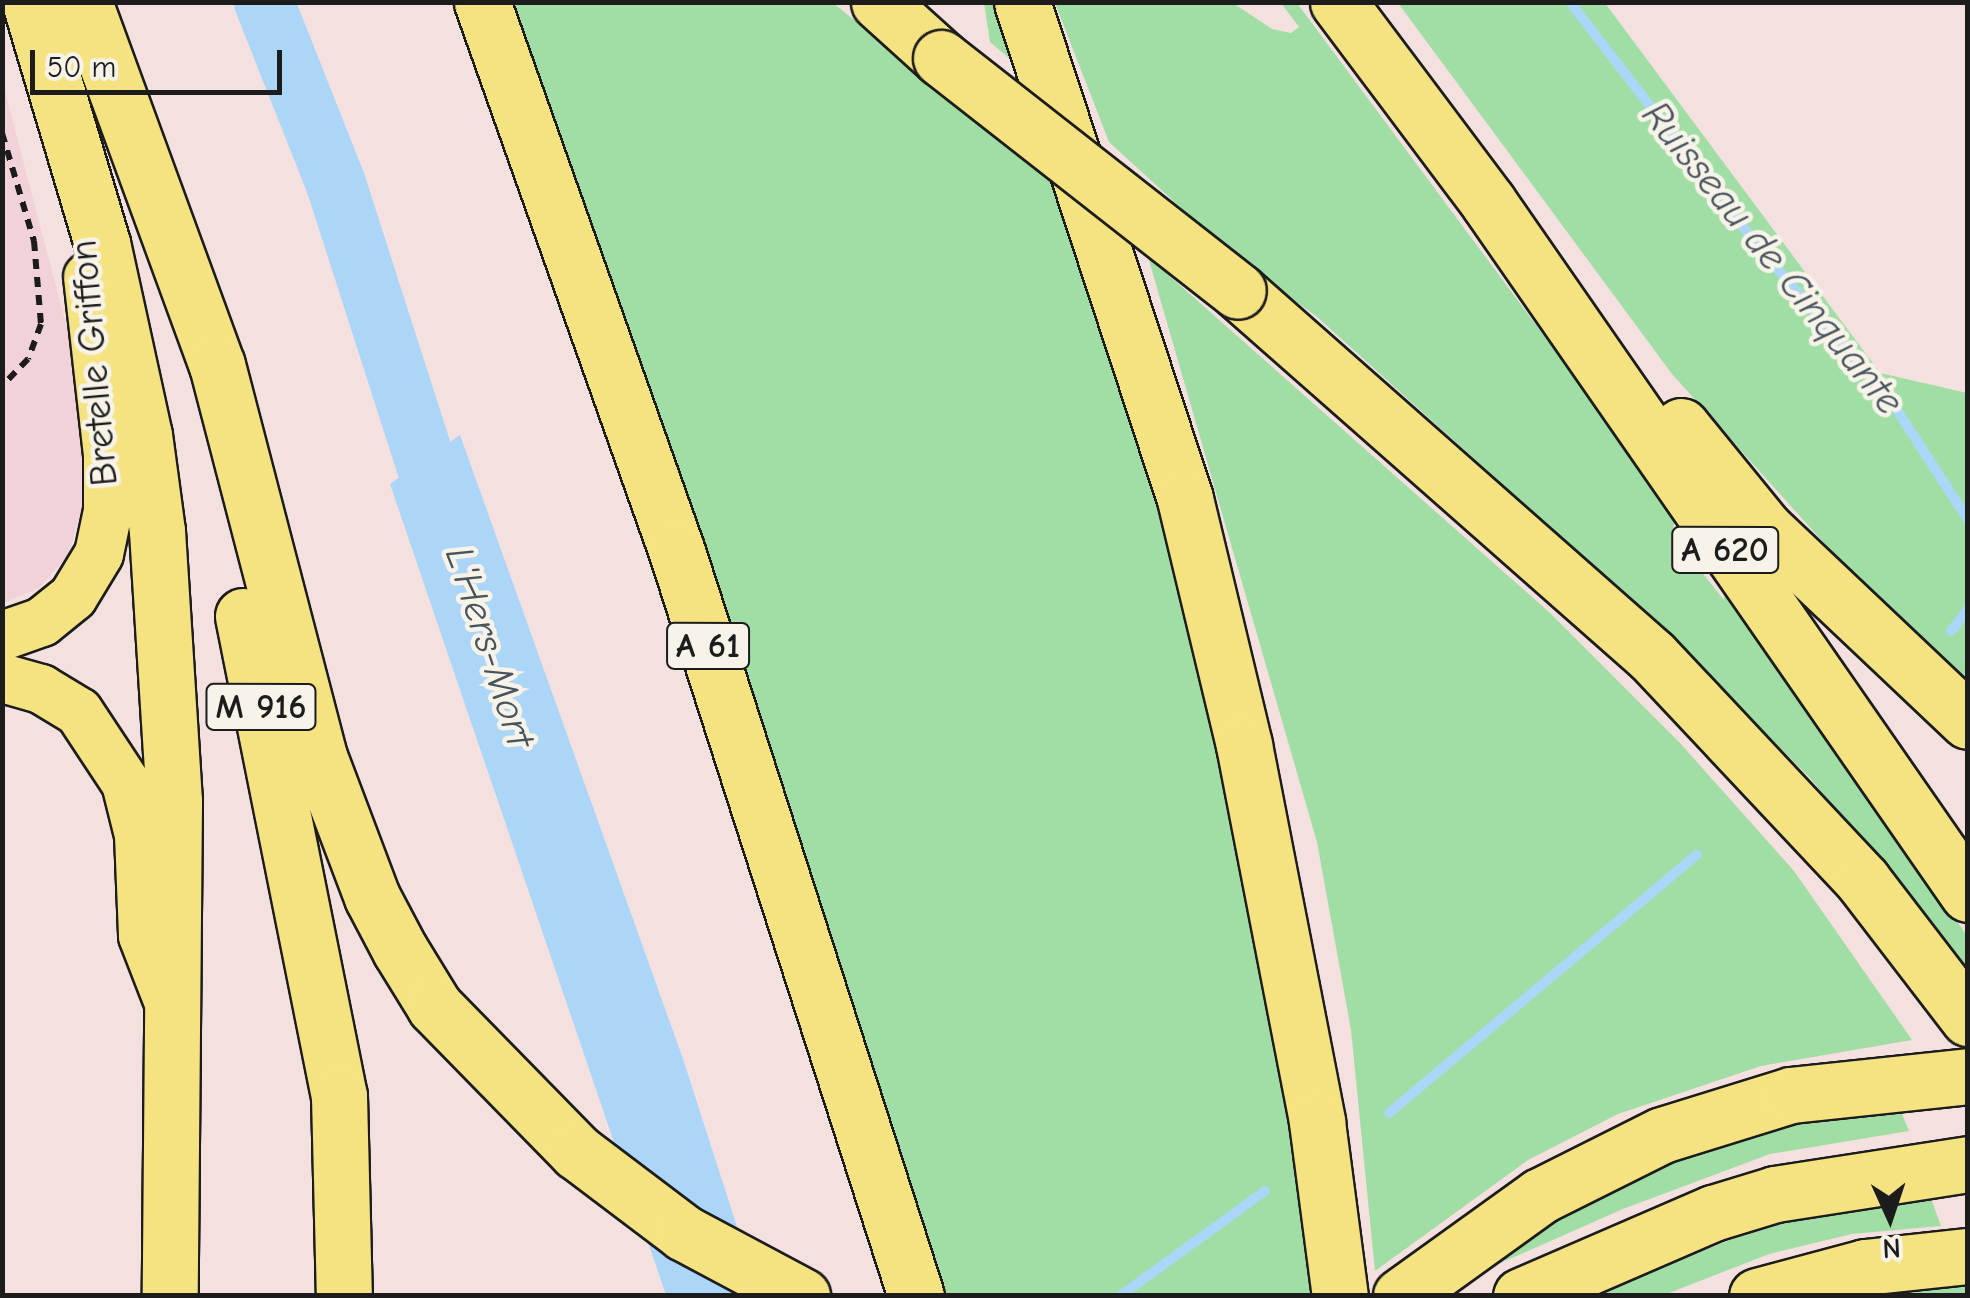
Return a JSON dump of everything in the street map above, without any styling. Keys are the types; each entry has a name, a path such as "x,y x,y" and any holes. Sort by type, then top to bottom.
{"highway":[{"path":"30,2 75,160"},
{"path":"84,2 217,364 318,754 372,897 435,1006 520,1100 632,1199 732,1262 802,1296"},
{"name":"A 61","path":"482,2 677,552 916,1296"},
{"path":"879,2 941,58 1238,291 1516,531 1652,656 1862,880 1968,1018"},
{"path":"1022,2 1190,518 1244,746 1310,1084 1340,1296"},
{"name":"A 620","path":"1338,2 1488,202 1968,894"},
{"name":"M 916","path":"129,126 192,370 339,1096 344,1296"},
{"name":"M 916","path":"75,160 124,338 157,531 174,801 170,1296"},
{"path":"1488,202 1533,233 1765,529 1968,721"},
{"path":"1773,782 1968,1084"},
{"path":"1401,1296 1540,1196 1662,1134 1791,1095 1968,1076"},
{"path":"1521,1296 1760,1199 1834,1181 1968,1164"},
{"path":"1758,1296 1865,1267 1956,1256"}],"main road":[{"name":"Bretelle Griffon","path":"2,636 42,622 73,597 98,554 108,511 108,454 75,160"},
{"path":"2,678 42,689 79,712 126,782 139,835 143,936 170,1006"}],"path":[{"path":"2,133 34,242 41,324 28,359 2,386"}],"shaded area":[{"path":"3,84 76,363 86,493 69,554 39,588 3,603"}],"green space":[{"path":"505,3 833,3 1071,193 1238,788 1321,1295 938,1295"},
{"path":"984,3 997,3 1022,69 990,42"},
{"path":"1055,3 1233,3 1272,29 1291,33 1299,27 1281,3 1297,3 1582,387 1675,519 1672,535 1724,600 1724,580 1967,936 1967,974 1811,779 1649,617 1316,316 1238,260 1109,142"},
{"path":"1398,3 1605,3 1880,373 1967,393 1967,686 1905,633 1672,374"},
{"path":"1148,257 1549,612 1680,743 1794,871 1912,1040 1761,1066 1618,1114 1528,1160 1375,1271 1351,1030 1317,842"},
{"path":"1898,1104 1909,1131 1770,1154 1623,1209 1471,1276 1520,1236 1603,1188 1684,1155 1764,1128"},
{"path":"1929,1193 1941,1226 1852,1234 1769,1254 1664,1295 1588,1296 1788,1217"},
{"path":"1967,1282 1967,1295 1859,1296"}],"water":[{"path":"460,435 683,1059 759,1295 666,1295 390,484"}],"waterway":[{"name":"L'Hers-Mort","path":"264,2 336,184 450,540"},
{"name":"Ruisseau de Cinquante","path":"1570,2 1753,240 1895,407 1968,520"},
{"path":"1951,631 1968,609"},
{"path":"1389,1113 1697,855"},
{"path":"1120,1296 1265,1191"}]}
